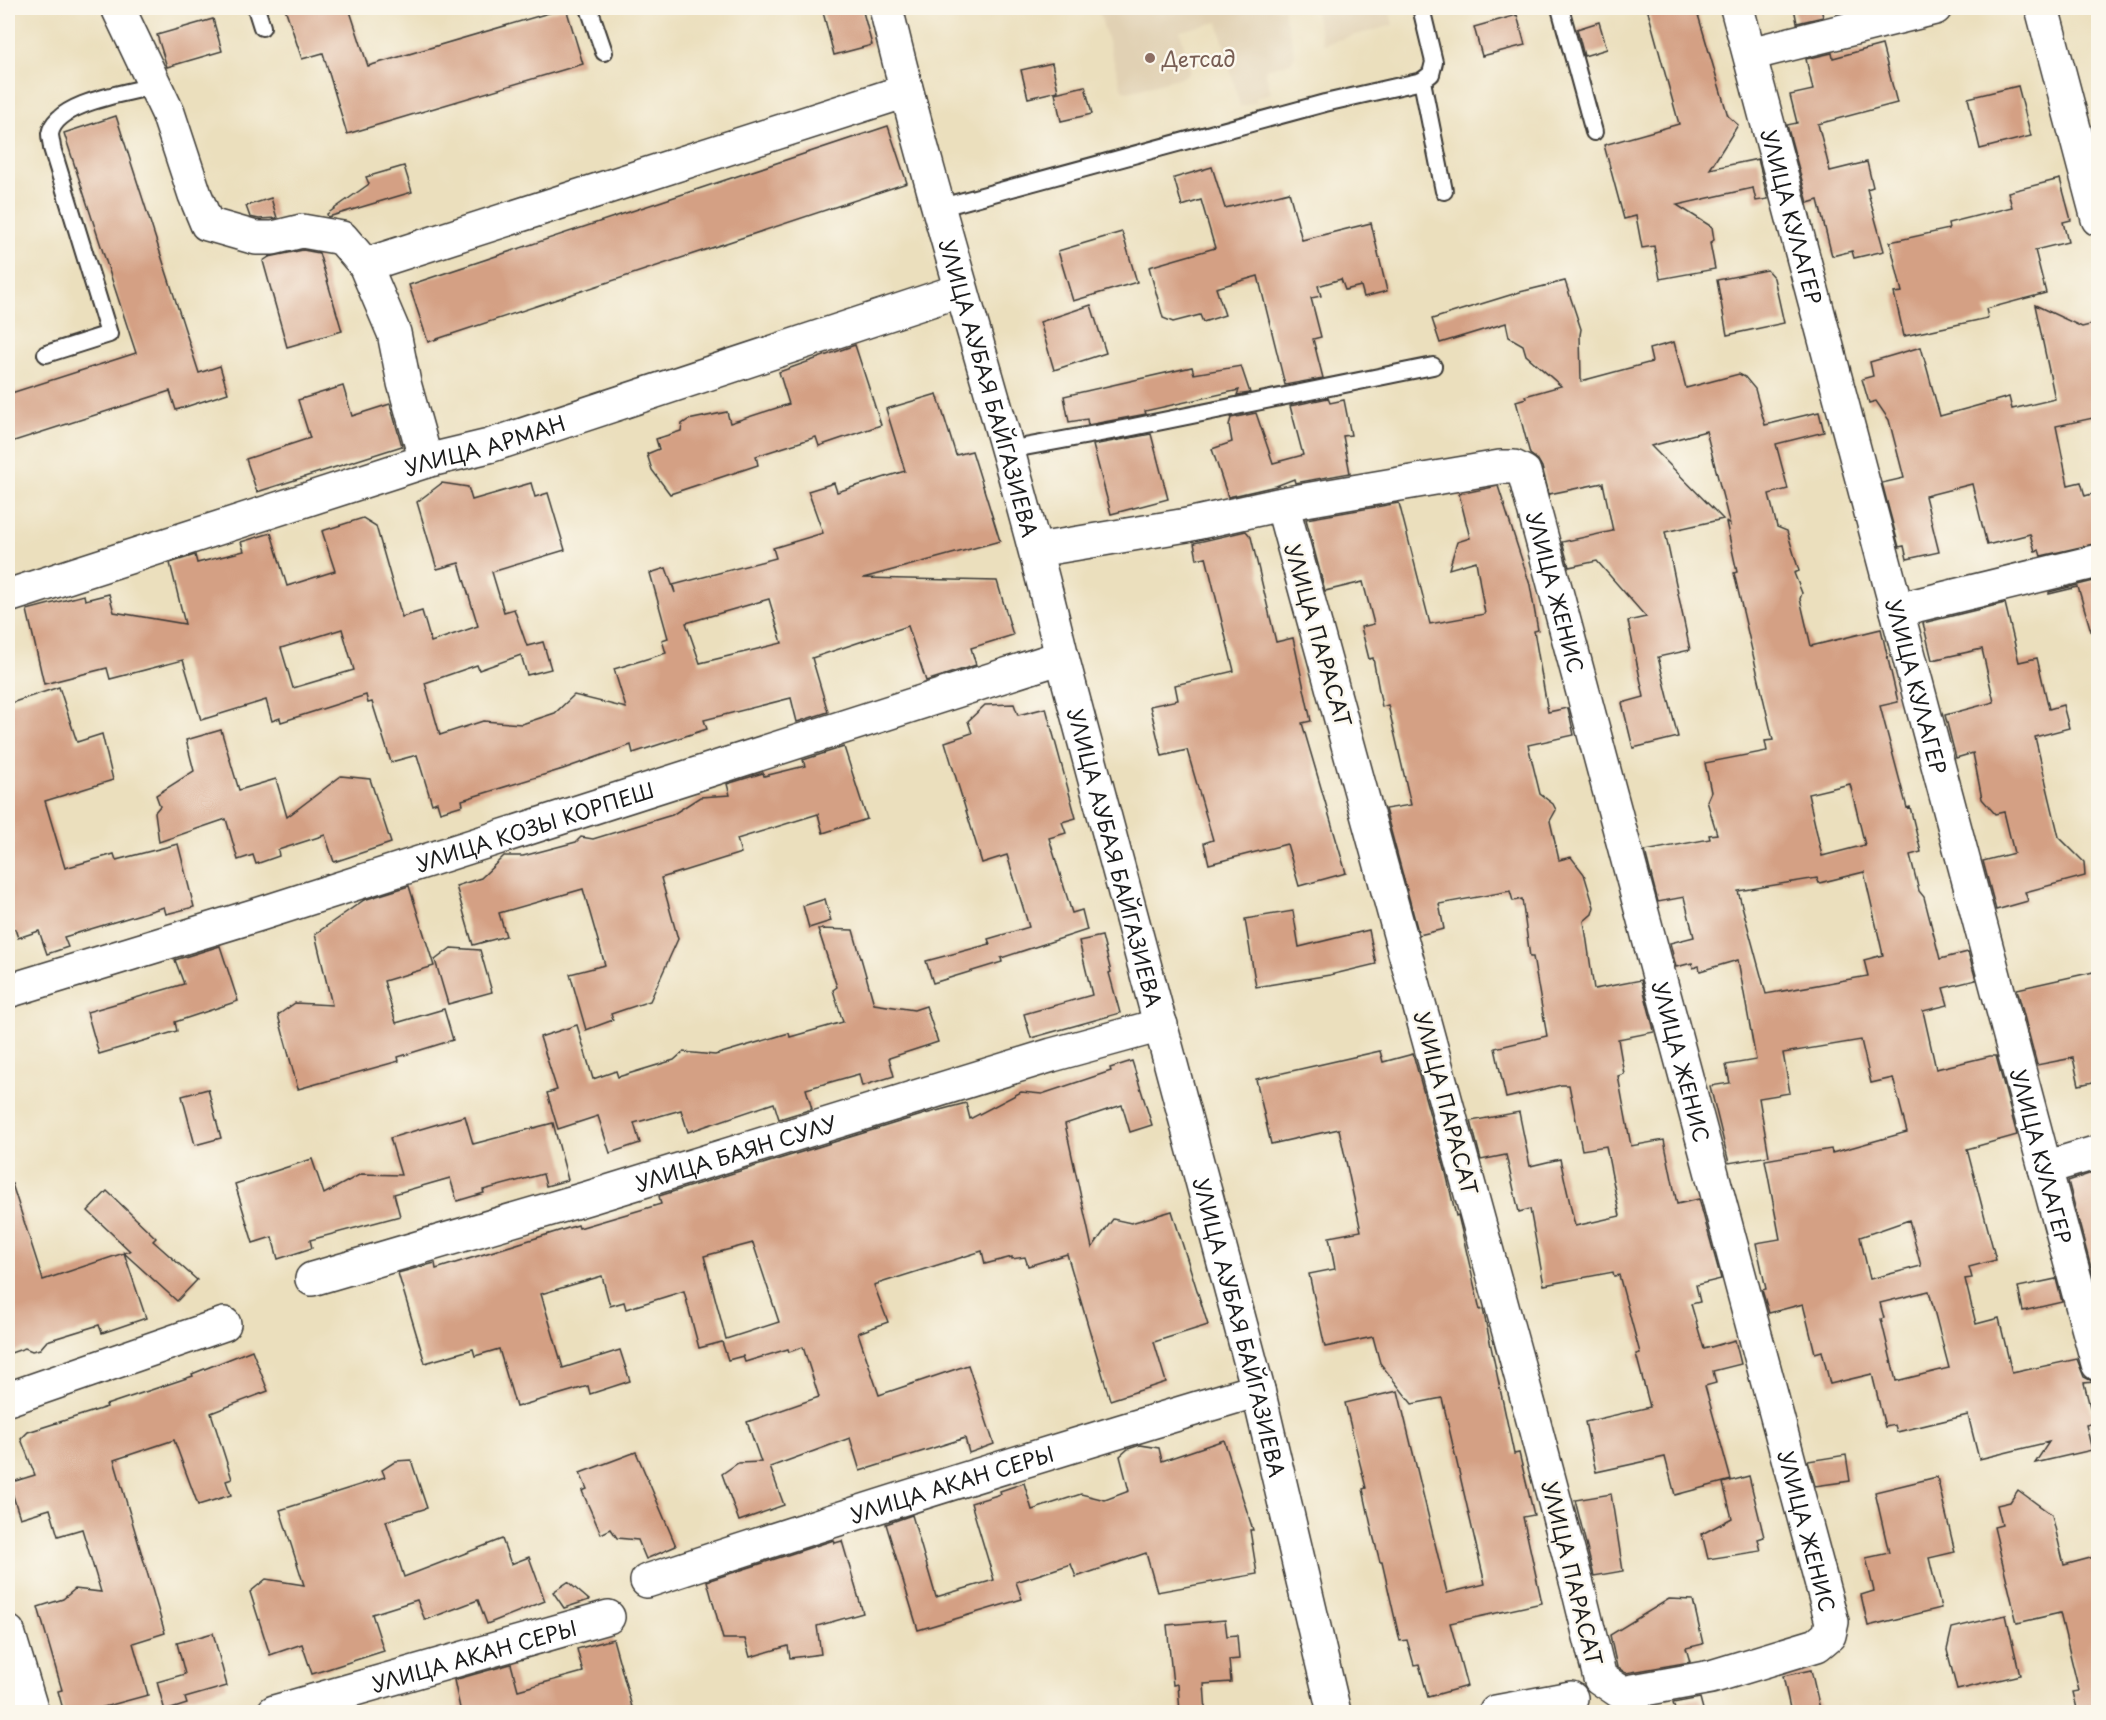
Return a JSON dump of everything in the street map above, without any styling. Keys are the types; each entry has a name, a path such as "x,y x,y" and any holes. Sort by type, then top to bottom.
{"street":[{"path":"118,8 168,113 207,224 256,238 273,238 302,231 342,238 366,265 393,333 404,383 426,461"},
{"name":"УЛИЦА АУБАЯ БАЙГАЗИЕВА","path":"886,8 938,208 1036,550 1062,657 1258,1390 1334,1713"},
{"name":"УЛИЦА КУЛАГЕР","path":"1737,8 2098,1364"},
{"path":"1750,54 1935,8"},
{"path":"2042,8 2098,219"},
{"path":"366,265 906,91"},
{"name":"УЛИЦА АРМАН","path":"8,596 83,574 426,461 489,446 961,290"},
{"name":"УЛИЦА ЖЕНИС","path":"1282,504 1500,467 1514,467 1524,472 1832,1622 1829,1635 1817,1645 1712,1677 1622,1693"},
{"path":"1036,550 1187,525 1282,504"},
{"name":"УЛИЦА ПАРАСАТ","path":"1282,504 1538,1438 1600,1678 1622,1693"},
{"path":"1897,610 2098,561"},
{"name":"УЛИЦА КОЗЫ КОРПЕШ","path":"8,991 260,914 1062,657"},
{"name":"УЛИЦА БАЯН СУЛУ","path":"312,1279 588,1198 1052,1055 1161,1025"},
{"path":"2045,1168 2098,1152"},
{"path":"8,1399 224,1324"},
{"name":"УЛИЦА АКАН СЕРЫ","path":"646,1581 819,1524 1258,1390"},
{"name":"УЛИЦА АКАН СЕРЫ","path":"274,1713 608,1617"},
{"path":"8,1632 32,1713"},
{"path":"1496,1713 1571,1698"}],"lane":[{"path":"256,8 262,27"},
{"path":"589,8 604,52"},
{"path":"938,208 1325,103 1422,81 1431,74 1434,62 1421,8"},
{"path":"1560,8 1594,132"},
{"path":"1422,81 1444,190"},
{"path":"46,354 109,333 52,148 50,134 57,120 71,109 154,86"},
{"path":"1008,450 1139,426 1433,366"}],"shaded area":[{"name":"Детсад","path":"1098,8 1283,8 1295,55 1292,61 1286,64 1265,69 1271,93 1256,97 1257,102 1240,107 1218,22 1180,31 1190,71 1185,76 1127,92 1122,89"},
{"path":"1314,8 1389,8 1393,25 1323,44"}],"building":[{"path":"285,8 349,8 368,66 566,8 583,64 347,134 323,53 302,59"},
{"path":"840,8 862,8 872,45 834,55 823,12"},
{"path":"1647,8 1696,8 1728,116 1738,125 1710,169 1758,159 1768,199 1756,201 1753,188 1677,205 1712,227 1714,240 1710,243 1715,269 1660,279 1654,246 1642,248 1636,216 1624,219 1604,145 1679,124"},
{"path":"1794,8 1821,8 1823,17 1797,23"},
{"path":"1517,15 1525,45 1482,56 1474,27"},
{"path":"213,19 222,51 167,67 157,35"},
{"path":"1599,22 1607,49 1584,56 1577,29"},
{"path":"1882,45 1897,103 1818,124 1830,171 1867,162 1873,187 1867,189 1884,251 1854,258 1852,251 1832,256 1818,200 1808,203 1787,125 1797,123 1790,95 1813,90 1806,59 1832,53 1833,58"},
{"path":"1052,63 1058,91 1028,98 1021,70"},
{"path":"1085,86 1092,114 1061,121 1055,93"},
{"path":"2018,86 2031,136 1980,149 1968,98"},
{"path":"116,116 199,373 220,366 228,393 176,410 170,391 8,443 8,394 136,353 64,133"},
{"path":"888,126 907,183 428,342 409,285"},
{"path":"404,166 412,192 328,217 327,214 369,184 366,177"},
{"path":"1212,167 1225,208 1289,192 1302,240 1371,223 1387,291 1364,297 1361,286 1345,290 1341,279 1318,286 1321,296 1311,298 1321,337 1313,339 1323,378 1285,385 1258,276 1216,288 1225,315 1203,322 1200,315 1173,322 1163,318 1149,267 1215,248 1201,200 1182,206 1174,178"},
{"path":"2060,179 2071,220 2063,222 2068,242 2035,250 2046,293 1986,309 1988,318 1904,336 1894,293 1902,292 1890,242 1949,229 1948,223 2012,207 2008,192"},
{"path":"271,198 277,218 250,217 246,206"},
{"path":"1122,232 1137,282 1073,301 1058,251"},
{"path":"303,250 319,253 342,331 287,347 263,261 269,257"},
{"path":"1767,270 1774,278 1784,323 1727,335 1717,280"},
{"path":"1565,281 1581,329 1581,381 1652,362 1649,349 1674,342 1686,388 1739,374 1745,377 1755,389 1765,425 1819,412 1824,432 1776,444 1788,489 1769,494 1777,527 1787,531 1799,571 1794,573 1802,593 1800,599 1811,646 1881,629 1898,702 1880,706 1921,852 1910,855 1919,891 1924,897 1940,959 1968,952 1976,980 1943,988 1948,1005 1923,1011 1936,1069 1996,1056 2017,1135 1967,1149 1996,1260 1969,1267 1972,1278 1965,1279 1976,1324 1999,1318 2012,1373 2077,1359 2084,1377 2094,1382 2084,1383 2094,1423 2086,1425 2092,1450 2035,1463 2049,1442 1979,1459 1968,1415 1897,1432 1895,1425 1885,1427 1872,1374 1830,1384 1822,1351 1815,1353 1803,1304 1769,1313 1762,1290 1766,1289 1756,1243 1780,1239 1765,1160 1831,1149 1832,1153 1907,1132 1893,1078 1871,1083 1861,1040 1783,1053 1790,1093 1759,1098 1769,1156 1729,1163 1710,1086 1730,1083 1726,1065 1756,1060 1738,960 1700,971 1699,966 1693,968 1692,963 1676,967 1670,943 1694,937 1684,897 1658,902 1645,851 1710,839 1709,835 1717,834 1707,801 1711,792 1705,763 1767,751 1765,741 1773,740 1734,573 1737,572 1726,522 1730,525 1706,431 1651,446 1723,519 1665,532 1690,650 1658,657 1678,737 1633,748 1622,703 1644,697 1628,621 1646,617 1597,561 1569,567 1562,542 1613,531 1603,483 1549,494 1542,467 1538,460 1530,454 1516,401 1526,398 1525,396 1561,386 1526,355 1523,345 1509,337 1506,323 1440,343 1432,319","holes":["1850,784 1865,845 1822,856 1808,794","1864,872 1883,955 1864,960 1868,976 1766,994 1738,891 1817,878 1819,883","1909,1220 1921,1266 1870,1279 1860,1237","1929,1291 1949,1368 1896,1381 1881,1319 1884,1318 1880,1303"]},
{"path":"1091,305 1106,353 1054,370 1040,322"},
{"path":"2035,305 2082,327 2098,323 2098,417 2056,426 2068,485 2081,482 2085,496 2098,492 2098,543 2041,556 2039,550 2035,551 2030,534 1987,545 1972,484 1925,496 1939,552 1907,559 1904,546 1899,547 1882,483 1904,478 1889,420 1876,401 1869,403 1862,379 1873,376 1870,362 1921,347 1940,416 2009,397 2012,409 2055,399"},
{"path":"855,345 881,425 819,446 816,437 756,456 758,465 670,494 652,470 647,454 659,449 656,439 681,431 682,424 688,420 727,412 730,423 789,404 779,372"},
{"path":"1241,366 1250,393 1237,395 1239,390 1145,411 1146,414 1088,425 1087,419 1069,422 1064,396 1192,367 1194,374"},
{"path":"343,386 352,416 390,404 402,446 257,492 246,459 310,438 298,400"},
{"path":"937,394 956,455 972,451 1000,541 863,578 997,581 1013,635 971,648 976,665 926,681 908,626 812,658 828,712 797,722 791,698 704,720 707,729 633,753 631,745 462,800 463,805 440,812 437,802 432,804 417,755 391,762 372,702 368,703 366,695 281,722 280,718 272,721 266,700 201,720 183,660 110,679 107,668 44,684 27,610 84,595 85,600 109,594 114,612 185,624 170,563 195,555 197,563 244,551 241,542 271,533 287,586 335,571 322,531 363,518 376,526 402,617 422,611 431,642 478,626 459,563 437,569 417,502 442,483 468,487 472,500 531,483 535,497 548,493 565,550 492,572 504,612 514,609 527,646 543,642 551,669 527,675 521,655 479,670 477,665 425,683 440,735 483,721 522,724 555,713 574,695 626,708 614,669 666,653 662,640 668,638 650,573 666,568 675,593 673,585 776,558 773,548 823,533 808,491 834,483 837,492 905,471 886,409","holes":["769,599 782,643 700,663 686,623","342,629 354,670 293,688 281,648"]},
{"path":"1328,398 1330,403 1344,400 1351,435 1343,436 1350,473 1295,483 1294,479 1276,486 1228,497 1212,449 1232,442 1229,425 1231,418 1256,413 1273,463 1303,455 1290,406"},
{"path":"1151,434 1168,499 1111,514 1093,445"},
{"path":"1498,486 1530,585 1538,630 1534,631 1548,712 1568,708 1574,735 1528,745 1540,794 1553,804 1556,810 1550,821 1559,860 1571,857 1584,874 1594,907 1592,914 1584,921 1594,989 1641,980 1653,1026 1654,1032 1618,1039 1624,1074 1618,1076 1631,1146 1664,1140 1677,1204 1699,1199 1721,1279 1696,1285 1700,1302 1691,1304 1704,1349 1735,1340 1741,1364 1713,1371 1716,1383 1705,1386 1731,1480 1675,1495 1665,1457 1596,1472 1585,1422 1650,1407 1636,1354 1640,1353 1619,1275 1614,1276 1613,1272 1544,1285 1530,1209 1519,1212 1506,1155 1481,1160 1471,1121 1519,1112 1530,1166 1560,1159 1575,1226 1620,1216 1606,1146 1582,1150 1569,1085 1506,1098 1495,1048 1547,1036 1533,957 1530,957 1522,899 1513,901 1510,891 1439,904 1444,929 1419,935 1385,809 1411,805 1388,705 1382,707 1373,658 1369,659 1361,627 1374,624 1363,582 1325,591 1306,519 1399,503 1430,624 1485,614 1476,561 1449,569 1457,542 1470,538 1459,494"},
{"path":"1246,531 1251,537 1276,642 1293,638 1311,721 1302,723 1346,873 1299,886 1287,844 1209,864 1204,843 1213,840 1187,750 1162,756 1150,706 1178,700 1175,685 1234,671 1206,557 1197,559 1194,543"},
{"path":"2098,580 2098,637 2093,638 2078,587 2049,594 2049,592"},
{"path":"2005,603 2019,662 2037,658 2049,709 2063,705 2069,728 2035,737 2059,837 2084,862 2085,876 2025,892 2028,901 1996,910 1983,861 2014,853 2004,812 1995,814 1982,799 1973,753 1956,758 1945,715 1994,702 1982,649 1932,660 1923,623"},
{"path":"59,687 77,742 102,734 113,780 45,801 65,868 114,854 116,860 178,844 194,907 166,914 164,907 64,937 68,947 47,954 39,931 18,938 15,929 8,931 8,704"},
{"path":"1014,704 1018,715 1046,708 1076,818 1062,822 1066,833 1049,838 1072,913 1082,910 1087,930 1001,958 1002,962 933,983 926,961 990,944 988,939 1029,927 1007,855 982,863 945,742 972,733 968,721 985,705"},
{"path":"221,730 239,790 276,779 287,817 341,776 370,779 391,843 334,862 325,835 278,850 279,856 256,864 253,855 238,860 226,819 159,842 155,812 160,806 156,795 194,771 186,740"},
{"path":"844,747 867,819 823,833 818,814 737,839 741,853 661,878 678,939 650,1001 611,1014 613,1020 586,1030 570,974 605,965 583,889 499,913 506,936 473,945 456,886 481,878 504,856 523,856 576,842 581,837 593,839 672,815 700,797 730,795 727,784 763,773 764,776 805,766 803,760"},
{"path":"409,886 434,966 384,981 396,1023 444,1009 453,1040 398,1057 399,1061 298,1089 278,1015 295,1003 332,1005 315,934 364,900"},
{"path":"825,899 831,921 809,928 803,906"},
{"path":"1293,911 1299,947 1369,930 1376,964 1330,975 1256,987 1245,919"},
{"path":"818,929 853,930 874,1004 914,1010 926,1006 938,1042 889,1058 894,1076 862,1086 859,1074 806,1089 812,1109 779,1119 774,1103 688,1132 681,1110 634,1123 640,1143 610,1153 598,1116 558,1129 547,1093 557,1090 540,1037 577,1025 593,1079 616,1071 618,1077 674,1060 683,1052 715,1055 789,1033 790,1037 843,1022 833,990 837,987"},
{"path":"1102,936 1120,1013 1031,1038 1024,1014 1092,995 1079,941"},
{"path":"220,946 238,1001 175,1022 177,1031 99,1054 87,1012 184,984 175,960"},
{"path":"451,948 480,950 492,992 448,1004 435,960"},
{"path":"2098,971 2098,1081 2079,1085 2073,1058 2037,1065 2017,989"},
{"path":"1380,1051 1383,1062 1413,1054 1456,1216 1458,1215 1480,1310 1483,1309 1514,1454 1519,1453 1534,1515 1523,1517 1542,1603 1450,1623 1467,1686 1428,1697 1419,1664 1414,1665 1407,1640 1400,1641 1382,1562 1380,1562 1373,1535 1363,1489 1366,1488 1345,1403 1398,1391 1447,1593 1485,1584 1442,1398 1412,1404 1380,1363 1373,1337 1325,1347 1309,1274 1335,1269 1329,1237 1361,1231 1339,1129 1271,1144 1256,1079"},
{"path":"1132,1061 1152,1125 1130,1132 1122,1105 1065,1124 1092,1248 1113,1219 1131,1223 1172,1211 1208,1325 1154,1342 1166,1382 1110,1400 1067,1254 1028,1266 1025,1257 1012,1259 1012,1257 985,1264 982,1251 874,1285 888,1322 858,1333 879,1395 968,1365 994,1444 969,1453 965,1438 860,1471 850,1438 770,1467 784,1505 739,1521 722,1474 738,1463 761,1462 747,1422 819,1397 803,1347 789,1352 788,1349 745,1362 743,1356 728,1360 722,1342 699,1348 684,1291 626,1309 624,1302 610,1306 602,1276 541,1294 563,1368 620,1350 630,1381 590,1394 588,1386 516,1407 499,1349 475,1356 473,1349 425,1363 398,1273 435,1263 436,1269 578,1225 579,1228 661,1204 659,1196 925,1114 966,1103 970,1119 1021,1092 1042,1094 1111,1071 1110,1068","holes":["753,1243 779,1322 726,1339 704,1256"]},
{"path":"208,1089 221,1138 195,1145 182,1096"},
{"path":"465,1116 473,1144 553,1123 568,1180 546,1186 543,1174 483,1190 484,1193 457,1201 450,1178 394,1194 400,1216 310,1240 312,1248 278,1259 272,1237 253,1243 235,1184 312,1159 324,1194 361,1174 401,1175 390,1138"},
{"path":"2098,1171 2098,1294 2068,1181"},
{"path":"12,1184 43,1280 124,1253 146,1318 102,1333 99,1325 47,1341 40,1349 32,1351 25,1348 8,1354 8,1185"},
{"path":"107,1191 156,1238 153,1241 197,1280 177,1301 124,1253 130,1251 88,1211"},
{"path":"2056,1279 2062,1302 2023,1311 2018,1287"},
{"path":"252,1350 268,1391 211,1413 232,1479 226,1481 231,1495 198,1505 174,1440 114,1460 165,1633 133,1643 148,1695 100,1708 102,1713 64,1713 58,1691 62,1690 38,1607 63,1599 75,1589 101,1592 82,1529 58,1536 50,1509 20,1518 9,1483 35,1475 21,1439 28,1432 193,1376 192,1374"},
{"path":"1224,1440 1253,1530 1250,1530 1257,1574 1157,1592 1146,1553 1076,1577 1071,1564 1016,1582 1022,1599 918,1630 886,1524 912,1515 936,1597 994,1580 971,1503 1001,1494 1000,1491 1024,1483 1032,1510 1081,1494 1105,1500 1129,1491 1120,1456 1128,1449 1140,1445 1159,1448 1162,1461"},
{"path":"636,1452 676,1546 646,1559 638,1540 617,1538 611,1529 601,1534 582,1491 587,1489 580,1473"},
{"path":"1846,1455 1850,1481 1815,1486 1808,1461"},
{"path":"411,1460 427,1508 386,1521 404,1577 502,1539 511,1564 529,1557 545,1601 487,1624 478,1600 425,1620 417,1600 372,1614 384,1651 312,1674 302,1644 270,1655 250,1592 266,1579 304,1585 280,1510 385,1477 382,1470 396,1461"},
{"path":"1749,1476 1764,1537 1758,1539 1761,1551 1708,1559 1702,1534 1732,1518 1723,1483"},
{"path":"1937,1477 1955,1552 1929,1558 1941,1608 1868,1626 1861,1595 1874,1591 1866,1558 1889,1553 1875,1492"},
{"path":"2018,1490 2052,1515 2064,1565 2098,1556 2098,1713 2078,1713 2073,1692 2079,1691 2060,1613 2017,1623 1994,1527 2002,1525 1997,1505 2010,1502"},
{"path":"1611,1494 1623,1571 1594,1576 1575,1500"},
{"path":"834,1540 835,1543 842,1541 863,1613 817,1626 821,1654 790,1658 788,1646 750,1657 745,1639 723,1639 707,1581"},
{"path":"568,1582 589,1600 564,1608 553,1592"},
{"path":"1669,1599 1693,1600 1703,1644 1686,1648 1690,1662 1626,1673 1617,1667 1610,1635"},
{"path":"2006,1615 2020,1675 1957,1690 1947,1650 1952,1628"},
{"path":"1225,1620 1227,1636 1237,1635 1239,1659 1229,1660 1231,1682 1204,1684 1206,1713 1180,1713 1178,1684 1173,1685 1167,1625"},
{"path":"213,1633 227,1686 185,1698 187,1704 165,1711 157,1682 185,1674 177,1643"},
{"path":"613,1639 632,1707 611,1713 461,1713 454,1680 511,1664 518,1690 583,1672 577,1649"},
{"path":"1811,1670 1821,1713 1791,1713 1783,1676"},
{"path":"1700,1698 1704,1713 1676,1713 1673,1703"}],"place":[{"name":"Детсад","path":"1150,58"}]}
